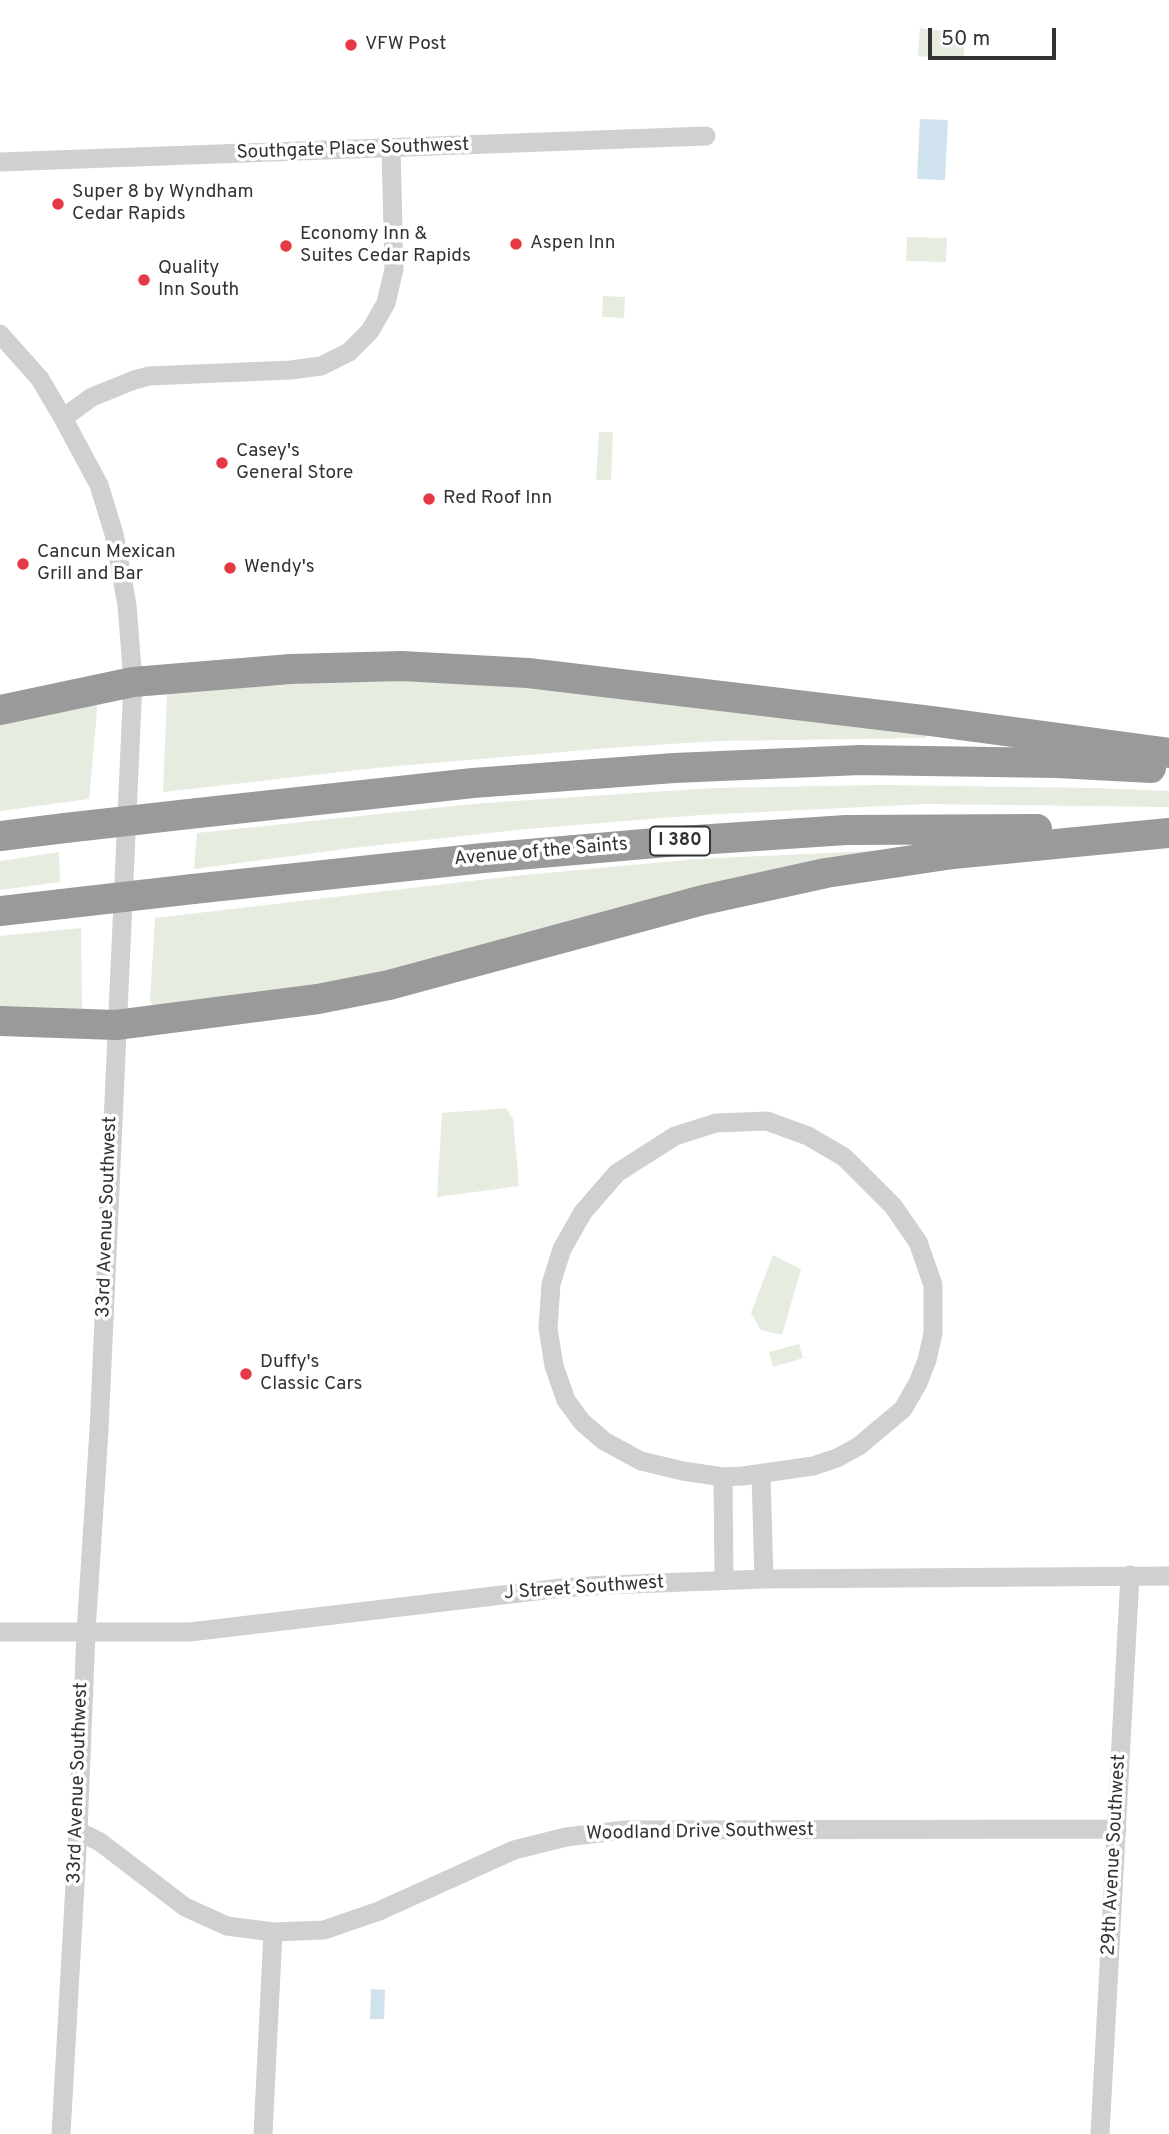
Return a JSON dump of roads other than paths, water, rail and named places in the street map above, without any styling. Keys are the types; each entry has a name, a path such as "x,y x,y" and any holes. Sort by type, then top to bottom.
{"highway":[{"path":"0,710 133,682 291,670 402,666 528,673 931,721 1169,753"},
{"path":"0,836 473,783 674,768 859,760 1169,769"},
{"name":"Avenue of the Saints","path":"0,911 496,857 667,842 846,830 1169,832"},
{"path":"0,1021 116,1025 318,999 389,985 703,900 826,873 953,854 1169,832"}],"street":[{"name":"Southgate Place Southwest","path":"0,162 706,136"},
{"path":"64,418 92,397 141,378 291,370 321,366 349,352 369,331 386,303 394,269 391,149"},
{"name":"33rd Avenue Southwest","path":"0,334 40,379 99,485 114,534 127,605 133,682 99,1430 61,2134"},
{"path":"767,1121 808,1136 844,1157 893,1206 918,1242 933,1285 933,1333 918,1383 902,1409 859,1446 837,1458 813,1466 761,1475 723,1477 641,1461 604,1440 582,1422 566,1401 554,1366 548,1328 551,1284 562,1249 583,1212 617,1173 675,1136 716,1123 767,1121"},
{"path":"761,1475 764,1579"},
{"path":"723,1477 724,1580"},
{"name":"29th Avenue Southwest","path":"1100,2134 1130,1575"},
{"name":"J Street Southwest","path":"0,1632 201,1631 561,1588 724,1580 1169,1576"},
{"name":"Woodland Drive Southwest","path":"78,1831 100,1842 185,1907 227,1926 273,1932 324,1930 379,1911 514,1850 566,1837 625,1830 1117,1829"},
{"path":"262,2134 273,1932"}],"water":[{"path":"920,119 948,120 945,180 917,179"},
{"path":"371,1989 385,1990 384,2019 370,2019"}],"place":[{"name":"VFW Post","path":"351,45"},
{"name":"Super 8 by Wyndham Cedar Rapids","path":"58,204"},
{"name":"Aspen Inn","path":"516,244"},
{"name":"Economy Inn & Suites Cedar Rapids","path":"286,246"},
{"name":"Quality Inn South","path":"144,280"},
{"name":"Casey's General Store","path":"222,463"},
{"name":"Red Roof Inn","path":"429,499"},
{"name":"Cancun Mexican Grill and Bar","path":"23,564"},
{"name":"Wendy's","path":"230,568"},
{"name":"Duffy's Classic Cars","path":"246,1374"}]}
